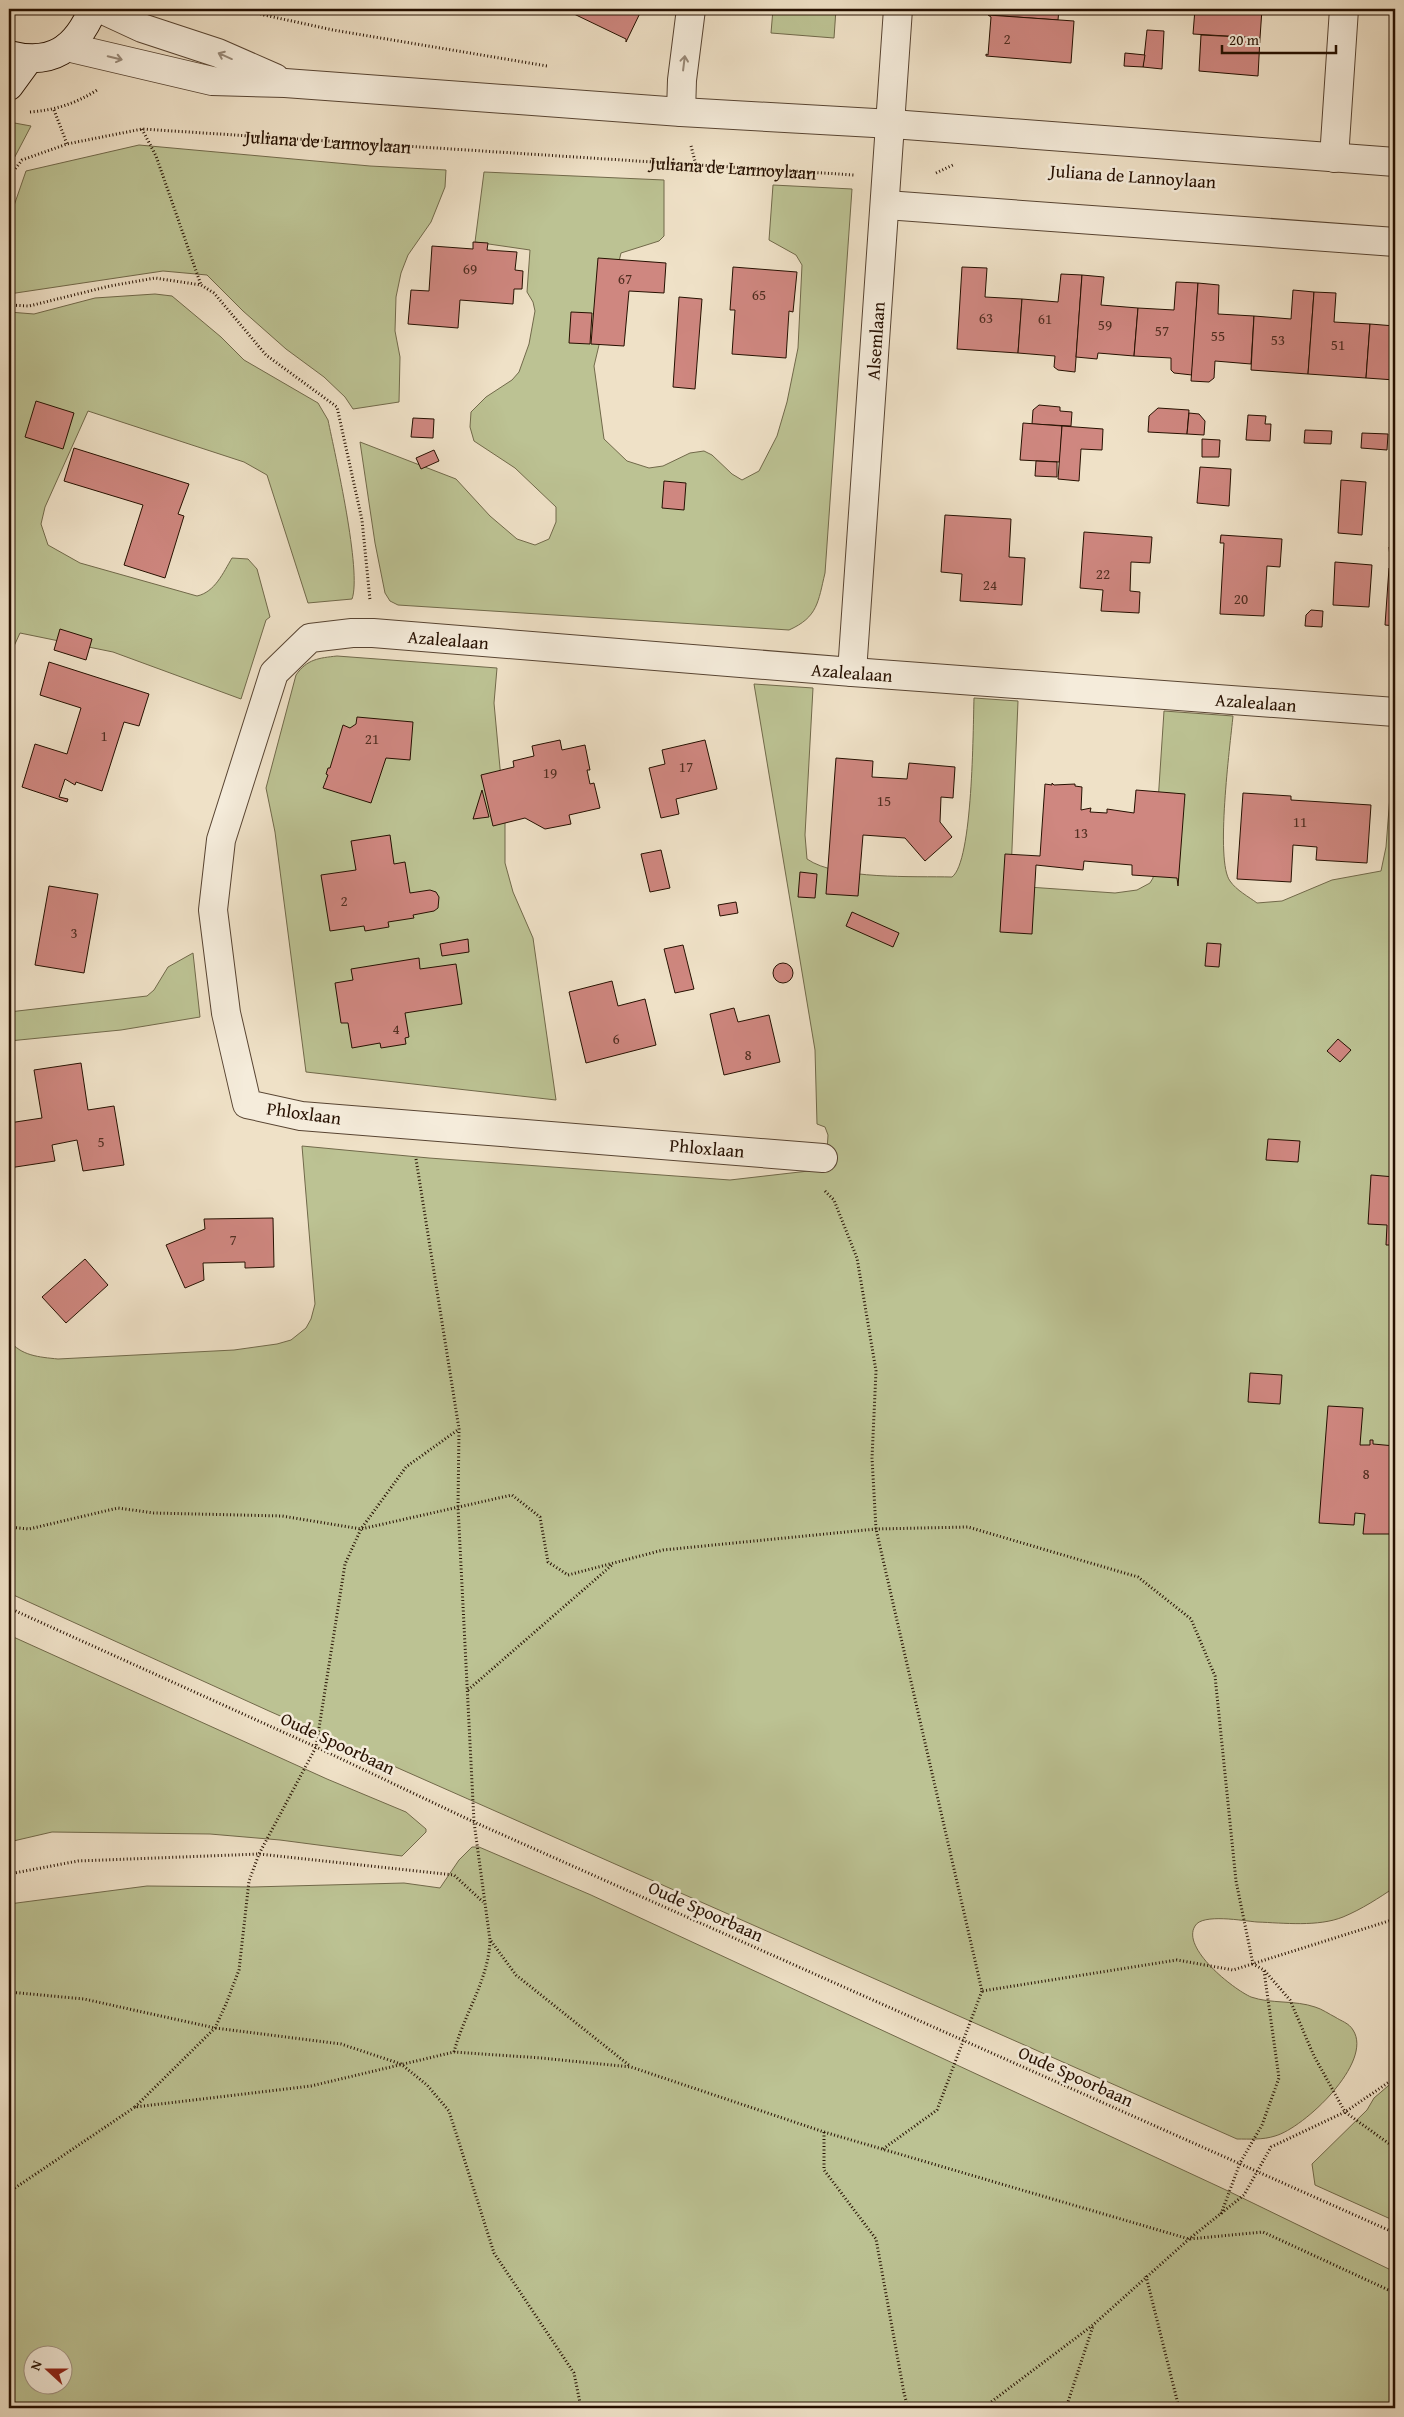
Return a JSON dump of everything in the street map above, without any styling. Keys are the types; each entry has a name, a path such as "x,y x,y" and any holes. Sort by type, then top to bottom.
{"street":[{"path":"9,86 18,57 48,56 67,48 84,29 93,9"},
{"name":"Juliana de Lannoylaan","path":"101,9 142,28 218,53 286,83"},
{"path":"681,112 682,80 691,9"},
{"name":"Alsemlaan","path":"852,672 892,124 898,9"},
{"path":"1334,158 1344,9"},
{"name":"Juliana de Lannoylaan","path":"67,48 212,81 286,83 681,112 892,124 1395,162"},
{"path":"886,205 1395,242"},
{"name":"Azalealaan","path":"310,638 352,633 373,633 852,672 1395,712"},
{"name":"Phloxlaan","path":"310,638 274,673 221,840 213,910 226,1013 247,1104 301,1116 822,1158"}],"path":[{"path":"54,110 67,144"},
{"path":"142,129 156,156 201,285"},
{"name":"Juliana de Lannoylaan","path":"9,178 22,160 67,144 142,129 924,179 956,163"},
{"path":"9,305 29,306 110,286 155,278 201,285 214,292 266,355 337,407 362,520 373,633"},
{"path":"410,1124 459,1429 458,1507 474,1822 490,1940 490,1959 458,2036 454,2052"},
{"path":"822,1158 821,1188 834,1200 857,1258 876,1371 872,1458 876,1529 982,1992 962,2040 937,2110 882,2149"},
{"path":"9,2192 135,2107 215,2028 240,1970 248,1881 259,1854 316,1747 345,1564 361,1530 406,1467 459,1429"},
{"path":"9,1527 29,1529 118,1508 172,1514 282,1516 361,1530 512,1495 540,1517 548,1562 568,1574 663,1550 876,1529 968,1527 1138,1577 1191,1619 1214,1676 1236,1881 1253,1964 1264,1970 1290,2000 1314,2056 1345,2112 1395,2148"},
{"path":"467,1691 614,1563"},
{"name":"Oude Spoorbaan","path":"9,1608 316,1747 474,1822 1395,2233"},
{"path":"9,1874 78,1861 259,1854 454,1875 484,1902"},
{"path":"982,1992 1177,1960 1233,1970 1395,1919"},
{"path":"490,1940 516,1975 631,2067"},
{"path":"1220,2214 1240,2163 1262,2125 1279,2078 1264,1970"},
{"path":"9,1992 84,1999 215,2028 341,2044 401,2064 427,2085 449,2111 494,2253 574,2373 581,2408"},
{"path":"135,2107 311,2086 454,2052 631,2067 824,2132 1189,2240 1262,2232 1395,2292"},
{"path":"983,2408 1093,2325 1146,2276 1244,2195 1271,2147 1345,2112 1395,2078"},
{"path":"824,2132 824,2170 876,2239 908,2408"},
{"path":"1146,2276 1179,2408"},
{"path":"1066,2408 1093,2325"}],"green space":[{"path":"773,9 836,9 834,38 771,33"},
{"path":"9,122 31,126 9,168"},
{"path":"139,145 370,166 446,170 445,187 431,222 408,255 401,273 396,297 395,331 400,357 399,402 353,409 345,397 324,377 286,349 243,311 207,275 163,271 9,294 9,220 26,171"},
{"path":"484,172 664,180 664,236 659,241 621,253 594,366 604,439 627,461 649,468 663,466 690,453 704,451 712,455 732,474 742,480 759,471 777,436 787,402 798,348 802,265 796,255 769,240 773,185 852,189 825,573 815,608 806,620 799,625 789,630 398,605 390,601 385,593 375,543 360,442 456,479 490,516 517,539 535,545 549,539 556,522 556,507 515,468 474,441 470,427 471,412 486,397 512,380 519,372 529,344 535,311 533,302 527,292 530,250 475,242"},
{"path":"155,294 172,296 221,337 244,360 318,403 328,420 351,539 354,585 352,599 308,603 267,475 244,462 88,411 45,507 41,524 48,545 80,563 197,596 214,586 232,558 248,559 257,569 270,617 266,620 241,699 113,652 20,633 9,657 9,312 34,314 95,298"},
{"path":"337,656 497,668 494,703 505,822 505,863 513,892 533,938 556,1100 306,1072 275,832 266,788 296,675 309,662"},
{"path":"754,684 813,688 805,835 807,859 820,866 837,871 877,876 952,877 959,866 968,822 974,698 1018,701 1011,873 1028,887 1115,893 1137,890 1150,883 1153,878 1164,711 1233,716 1225,802 1224,851 1226,869 1230,881 1243,893 1257,903 1282,901 1332,880 1381,871 1386,847 1395,732 1395,1887 1357,1910 1333,1920 1301,1924 1214,1919 1199,1922 1195,1926 1193,1935 1195,1945 1211,1967 1243,1993 1267,2001 1299,2003 1318,2008 1345,2022 1353,2030 1357,2043 1354,2059 1333,2092 1302,2121 1275,2136 1261,2139 1237,2139 269,1711 9,1593 9,1340 25,1353 58,1359 234,1350 277,1344 291,1340 306,1328 311,1319 315,1304 302,1146 429,1158 730,1180 826,1169 828,1135 825,1127 817,1124 815,1050"},
{"path":"193,953 200,1017 121,1030 9,1041 9,1012 147,996 154,990 168,967"},
{"path":"9,1635 327,1779 406,1812 426,1829 426,1832 402,1856 280,1840 210,1834 52,1832 9,1842"},
{"path":"472,1847 479,1847 591,1895 1226,2190 1395,2272 1395,2408 9,2408 9,1904 147,1886 252,1887 404,1883 440,1888 459,1860"},
{"path":"1395,2080 1395,2221 1315,2185 1312,2164 1367,2110 1374,2098"}],"building":[{"path":"577,9 642,9 626,42 626,39 574,14"},
{"path":"991,9 1059,9 1058,20 988,15 991,15"},
{"path":"1195,9 1262,9 1260,38 1193,34"},
{"path":"988,15 1074,21 1071,63 986,56 986,54 988,55 991,17"},
{"path":"1147,30 1164,31 1162,69 1143,67"},
{"path":"1201,35 1260,38 1258,76 1199,71"},
{"path":"1125,53 1145,55 1143,67 1124,66"},
{"path":"473,242 488,243 487,250 517,252 515,270 523,271 522,289 514,289 513,304 460,300 458,328 408,324 411,290 429,291 432,246 473,249"},
{"path":"598,258 666,263 664,293 629,291 624,346 591,344"},
{"path":"733,267 797,272 793,312 789,311 786,358 732,354 735,310 730,310"},
{"path":"962,267 987,268 985,297 1022,299 1018,353 957,349"},
{"path":"1061,274 1082,275 1075,372 1058,370 1054,367 1055,356 1018,353 1022,299 1058,302"},
{"path":"1082,275 1104,277 1101,305 1138,308 1134,356 1098,353 1097,359 1076,357"},
{"path":"1176,282 1198,283 1192,375 1174,373 1171,370 1171,358 1134,356 1138,308 1174,310"},
{"path":"1198,283 1219,285 1218,314 1254,316 1251,364 1215,361 1214,378 1209,382 1191,381"},
{"path":"1293,290 1314,292 1308,374 1251,370 1254,316 1291,319"},
{"path":"1314,292 1336,293 1334,322 1370,324 1366,378 1308,374"},
{"path":"679,297 702,299 695,389 673,387"},
{"path":"571,312 592,313 590,344 569,343"},
{"path":"1370,324 1395,326 1395,380 1366,378"},
{"path":"36,401 74,413 63,449 25,437"},
{"path":"1039,405 1060,407 1060,411 1072,412 1071,426 1032,424 1033,410"},
{"path":"1158,408 1189,410 1187,434 1148,432 1149,416"},
{"path":"1189,413 1199,414 1205,421 1204,435 1187,434"},
{"path":"1248,415 1266,416 1265,424 1271,424 1270,441 1246,440"},
{"path":"413,418 434,419 433,438 411,437"},
{"path":"1023,423 1062,426 1060,462 1020,460"},
{"path":"1062,426 1103,429 1102,450 1081,449 1079,481 1058,479"},
{"path":"1305,430 1332,431 1331,444 1304,443"},
{"path":"1362,433 1388,434 1387,450 1361,448"},
{"path":"1202,439 1220,440 1219,457 1202,457"},
{"path":"74,448 189,484 178,514 184,516 165,578 124,565 143,505 64,481"},
{"path":"434,450 439,461 421,469 416,458"},
{"path":"1036,461 1057,462 1057,477 1035,476"},
{"path":"1200,467 1231,469 1229,506 1197,503"},
{"path":"1341,480 1366,482 1362,535 1338,533"},
{"path":"664,481 686,483 684,510 662,508"},
{"path":"945,515 1011,519 1009,557 1025,558 1022,605 960,601 962,574 941,572"},
{"path":"1084,532 1152,537 1150,563 1131,562 1130,591 1140,592 1139,613 1101,611 1103,590 1080,588"},
{"path":"1221,535 1282,539 1280,567 1267,566 1264,616 1220,614 1224,543 1220,543"},
{"path":"1395,546 1395,626 1385,625 1389,568 1391,568 1389,547"},
{"path":"1335,562 1372,565 1369,607 1333,605"},
{"path":"1311,610 1323,611 1322,627 1305,626 1306,615"},
{"path":"60,629 92,639 86,660 54,650"},
{"path":"49,662 149,694 139,726 124,722 102,791 76,782 75,785 65,779 59,797 68,799 67,802 22,787 35,744 67,754 81,708 40,695"},
{"path":"357,717 413,722 410,760 386,758 371,803 323,788 343,725 350,728 356,724"},
{"path":"560,740 562,750 585,745 590,770 587,770 590,784 594,783 600,808 569,815 571,824 545,829 525,818 493,826 481,775 514,767 513,761 534,756 532,746"},
{"path":"705,740 717,789 676,799 679,814 661,818 649,768 665,764 662,750"},
{"path":"836,758 873,761 872,777 907,779 909,763 955,767 953,798 941,797 940,822 952,837 925,861 905,838 863,835 858,896 826,894"},
{"path":"1052,783 1054,785 1075,784 1075,786 1082,787 1081,810 1091,808 1090,812 1107,813 1107,809 1134,813 1136,790 1185,794 1178,886 1177,878 1132,875 1132,865 1084,861 1083,870 1036,865 1032,934 1000,932 1005,854 1040,856 1045,784 1052,785"},
{"path":"482,790 489,817 473,819"},
{"path":"1243,793 1291,796 1291,800 1371,805 1367,863 1316,860 1317,847 1293,845 1291,882 1237,879"},
{"path":"390,835 394,864 405,862 410,893 430,890 436,892 439,897 438,908 434,911 413,915 414,918 388,922 389,927 365,931 364,926 330,931 321,875 356,870 351,841"},
{"path":"661,850 670,888 650,892 641,854"},
{"path":"800,872 817,874 815,898 798,897"},
{"path":"49,886 98,894 84,973 35,965"},
{"path":"736,902 738,913 720,916 718,905"},
{"path":"852,912 899,933 893,947 846,926"},
{"path":"468,939 469,952 442,956 440,944"},
{"path":"1207,943 1221,944 1219,967 1205,966"},
{"path":"683,945 694,989 675,993 664,949"},
{"path":"419,958 420,969 456,964 462,1004 405,1013 409,1037 405,1038 406,1044 381,1048 380,1043 352,1048 348,1023 341,1023 335,983 353,980 351,969"},
{"path":"783,963 790,966 793,973 790,980 783,983 776,980 773,973 776,966"},
{"path":"612,981 618,1006 645,999 656,1045 586,1063 569,992"},
{"path":"734,1008 738,1022 769,1015 780,1062 724,1075 710,1014"},
{"path":"1338,1039 1351,1050 1340,1062 1327,1051"},
{"path":"81,1063 88,1110 114,1106 124,1165 83,1171 77,1140 52,1145 55,1161 9,1168 9,1123 42,1118 34,1070"},
{"path":"1268,1139 1300,1141 1298,1162 1266,1160"},
{"path":"1371,1175 1395,1177 1395,1245 1386,1245 1387,1225 1368,1224"},
{"path":"273,1218 274,1267 245,1268 245,1262 203,1263 204,1280 185,1288 166,1245 205,1229 204,1219"},
{"path":"85,1259 108,1285 66,1323 42,1297"},
{"path":"1250,1373 1282,1375 1280,1404 1248,1402"},
{"path":"1328,1406 1363,1408 1360,1445 1370,1445 1370,1440 1373,1440 1373,1444 1395,1446 1395,1534 1363,1534 1365,1514 1355,1513 1354,1525 1319,1523"}]}
